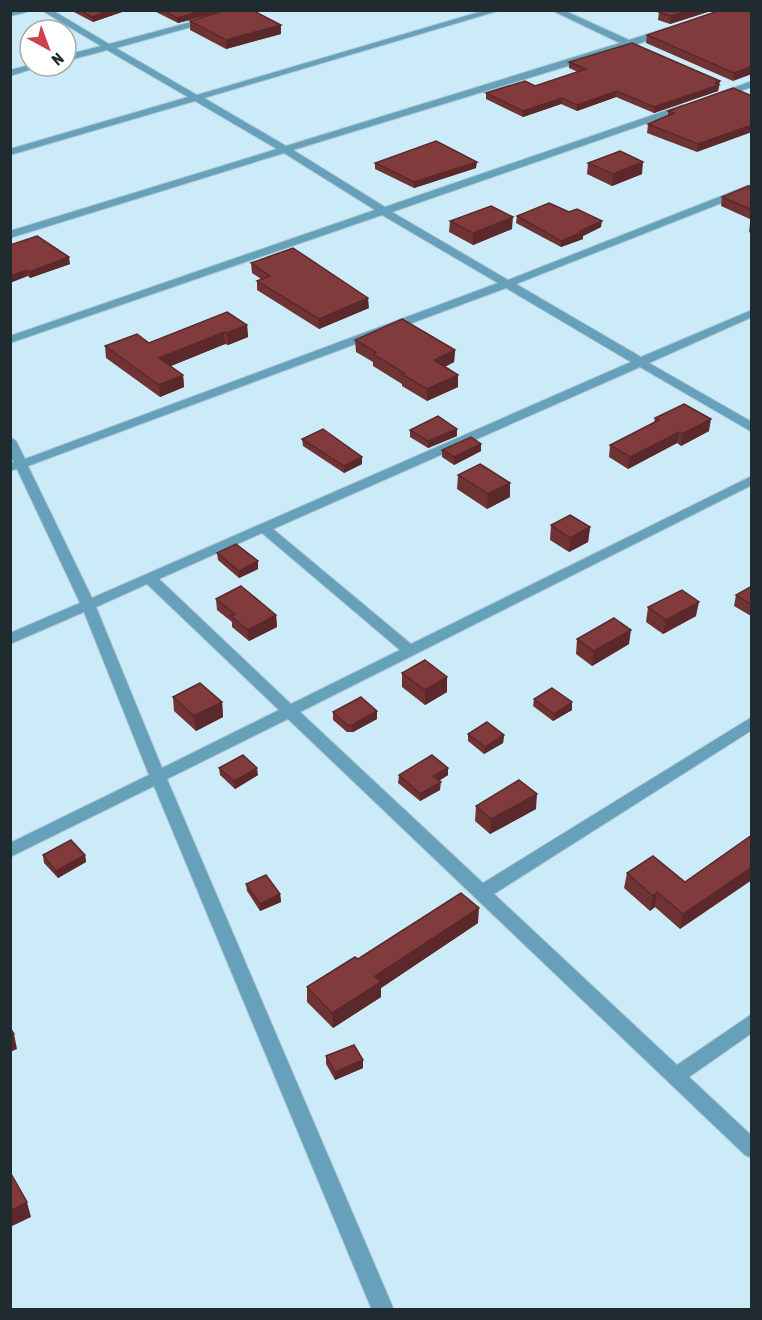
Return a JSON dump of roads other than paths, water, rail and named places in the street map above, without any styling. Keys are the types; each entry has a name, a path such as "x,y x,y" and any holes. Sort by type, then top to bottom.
{"street":[{"path":"10,14 24,10"},
{"path":"45,10 284,149 385,212 752,428"},
{"path":"78,55 248,10"},
{"path":"10,152 497,10"},
{"path":"555,10 638,47"},
{"path":"10,235 680,27"},
{"path":"726,84 752,95"},
{"path":"704,101 752,84"},
{"path":"10,340 693,105"},
{"path":"16,465 507,284 752,187"},
{"path":"10,639 752,313"},
{"path":"10,441 16,465 88,605 158,777 383,1310"},
{"path":"10,851 752,480"},
{"path":"264,528 410,651"},
{"path":"149,578 752,1149"},
{"path":"481,893 752,722"},
{"path":"675,1077 752,1022"}]}
